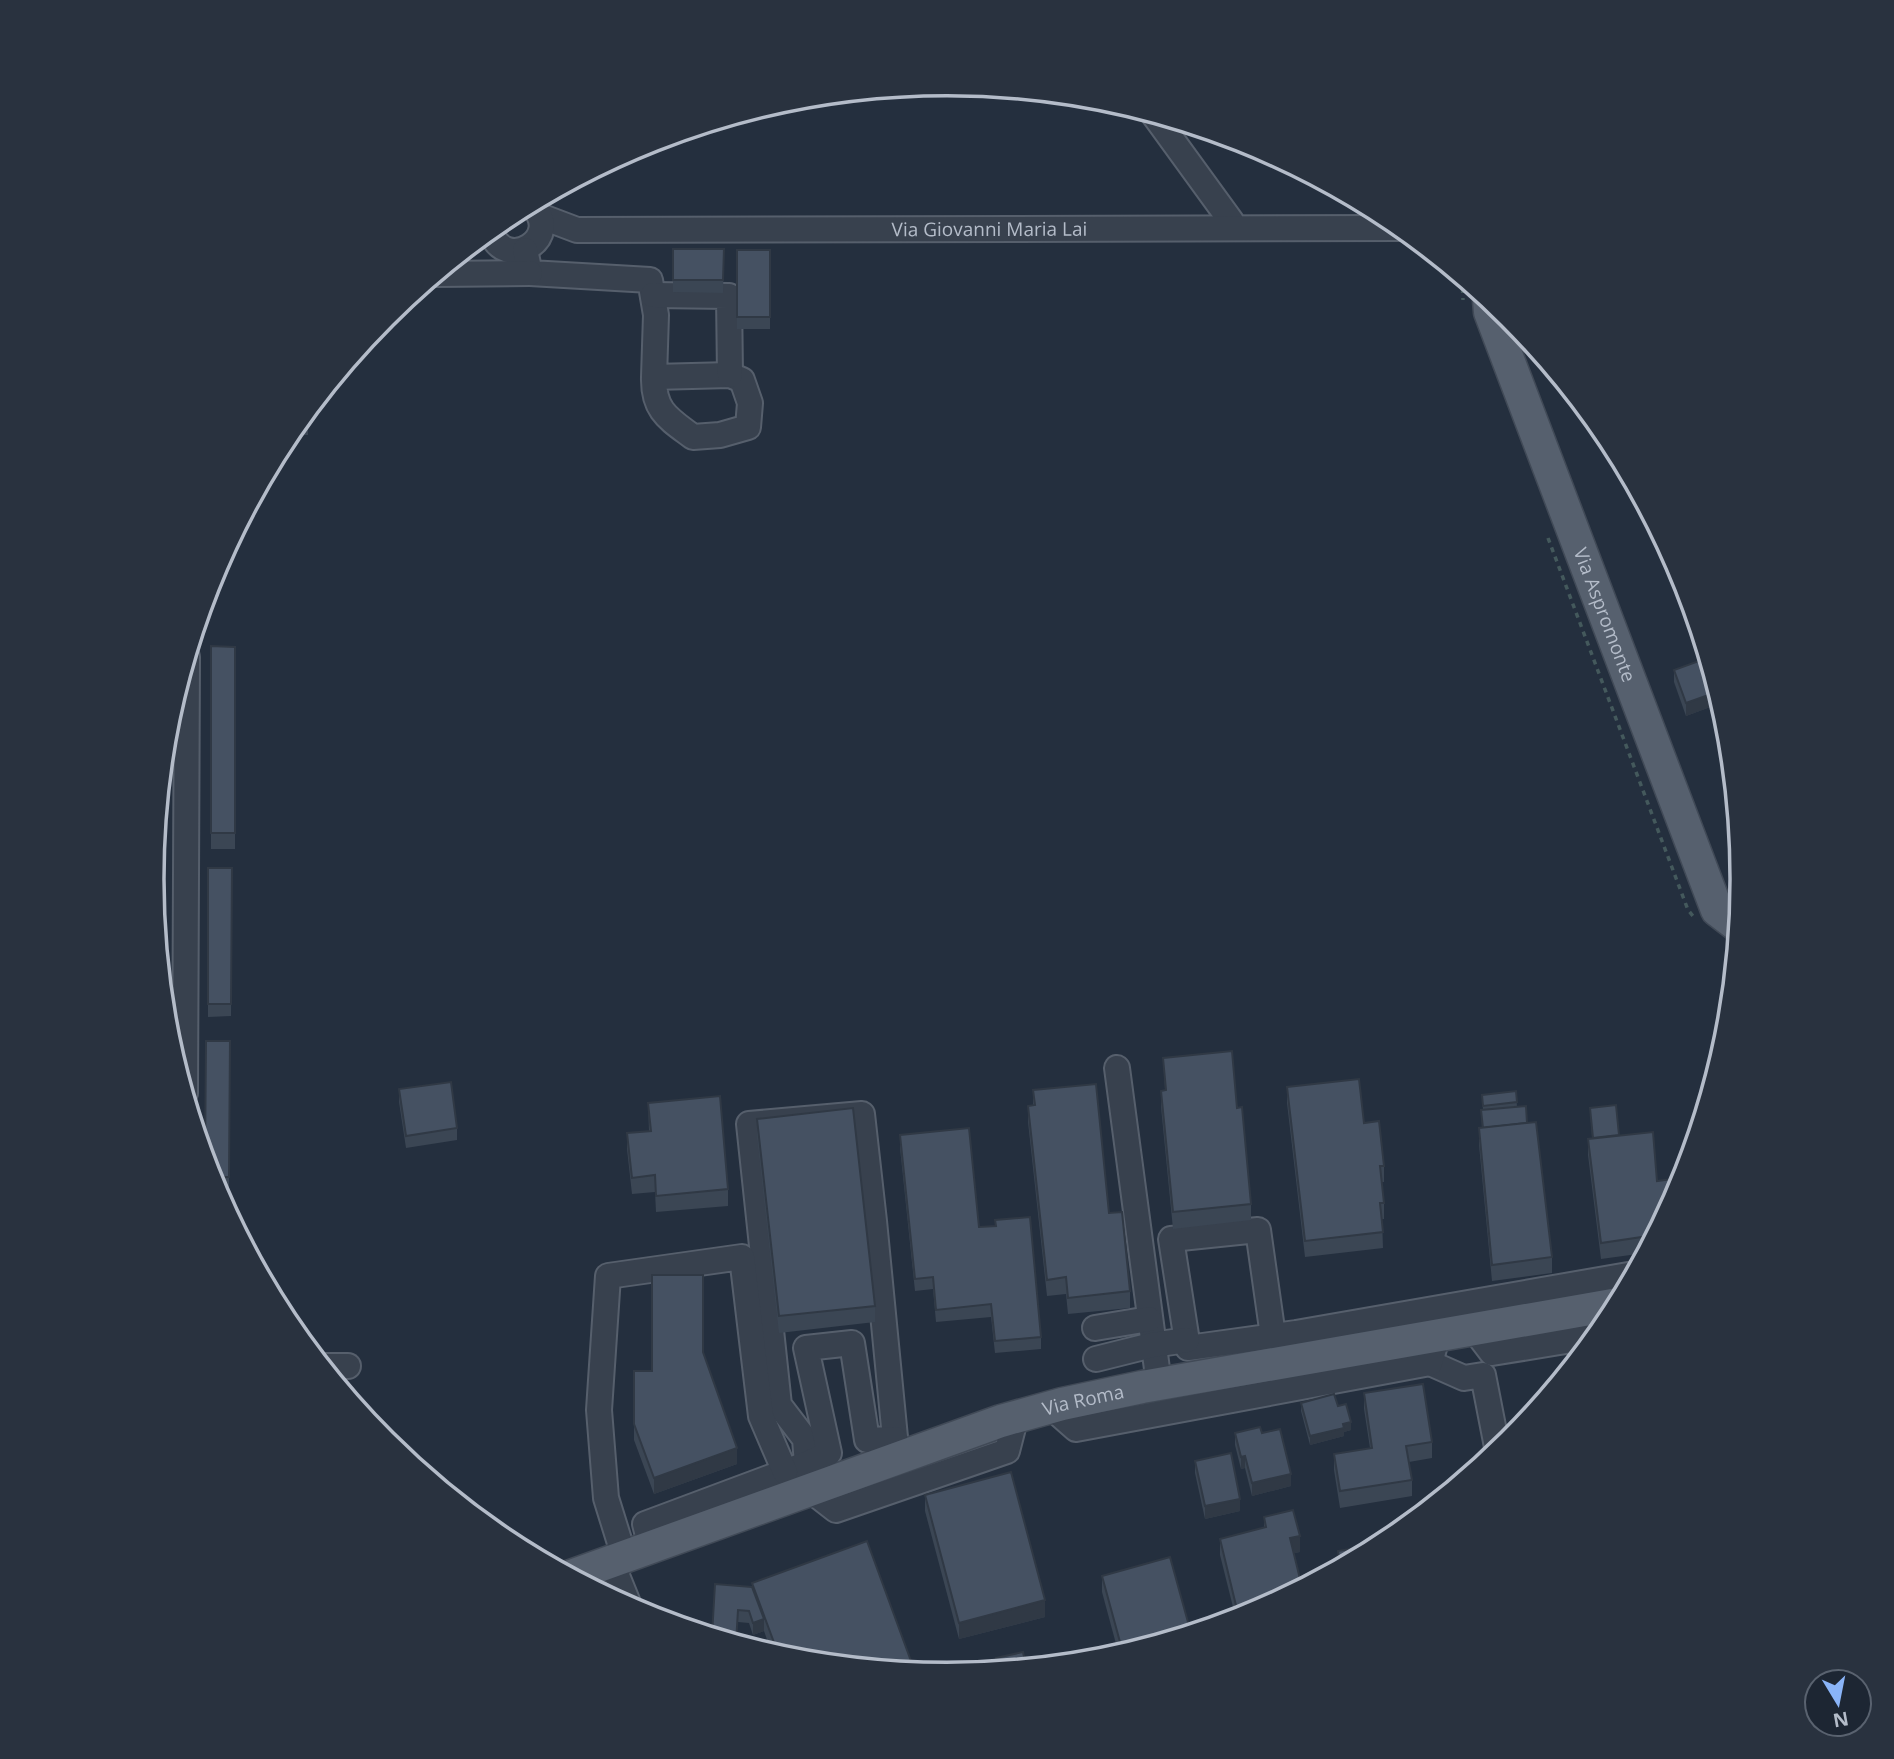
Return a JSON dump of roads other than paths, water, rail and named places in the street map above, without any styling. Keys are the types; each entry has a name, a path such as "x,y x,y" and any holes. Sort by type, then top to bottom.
{"main road":[{"name":"Via Aspromonte","path":"1492,317 1717,910 1729,919"},
{"name":"Via Roma","path":"582,1572 628,1555 787,1482 1016,1416 1159,1384 1290,1343 1393,1329 1434,1348 1486,1317 1601,1310"}],"street":[{"path":"1163,127 1231,221 1230,228"},
{"name":"Via Giovanni Maria Lai","path":"539,211 577,230"},
{"path":"530,255 541,229 537,213"},
{"name":"Via Giovanni Maria Lai","path":"530,255 577,230 1382,228"},
{"path":"495,240 511,251 650,280 656,315 654,377 654,386 663,414 693,437 720,435 748,427 750,403 742,380 730,375 654,377"},
{"path":"456,270 530,255"},
{"path":"653,295 729,296 730,375"},
{"path":"184,1056 187,692"},
{"path":"1116,1068 1159,1384"},
{"path":"862,1114 896,1449 867,1440 829,1453 787,1482 805,1439 779,1405 749,1124 862,1114"},
{"path":"1258,1230 1290,1343 1188,1348 1171,1239 1258,1230"},
{"path":"630,1595 628,1555 606,1498 599,1410 608,1276 742,1257 761,1416 787,1482 836,1510 1007,1451 1016,1416"},
{"path":"1393,1329 1486,1317"},
{"path":"1095,1328 1149,1319"},
{"path":"1096,1359 1152,1345 1187,1340"},
{"path":"829,1453 806,1348 852,1343 867,1440"},
{"path":"1051,1407 1076,1429 1434,1348 1464,1378 1483,1375 1495,1439"},
{"path":"334,1366 348,1366"}]}
